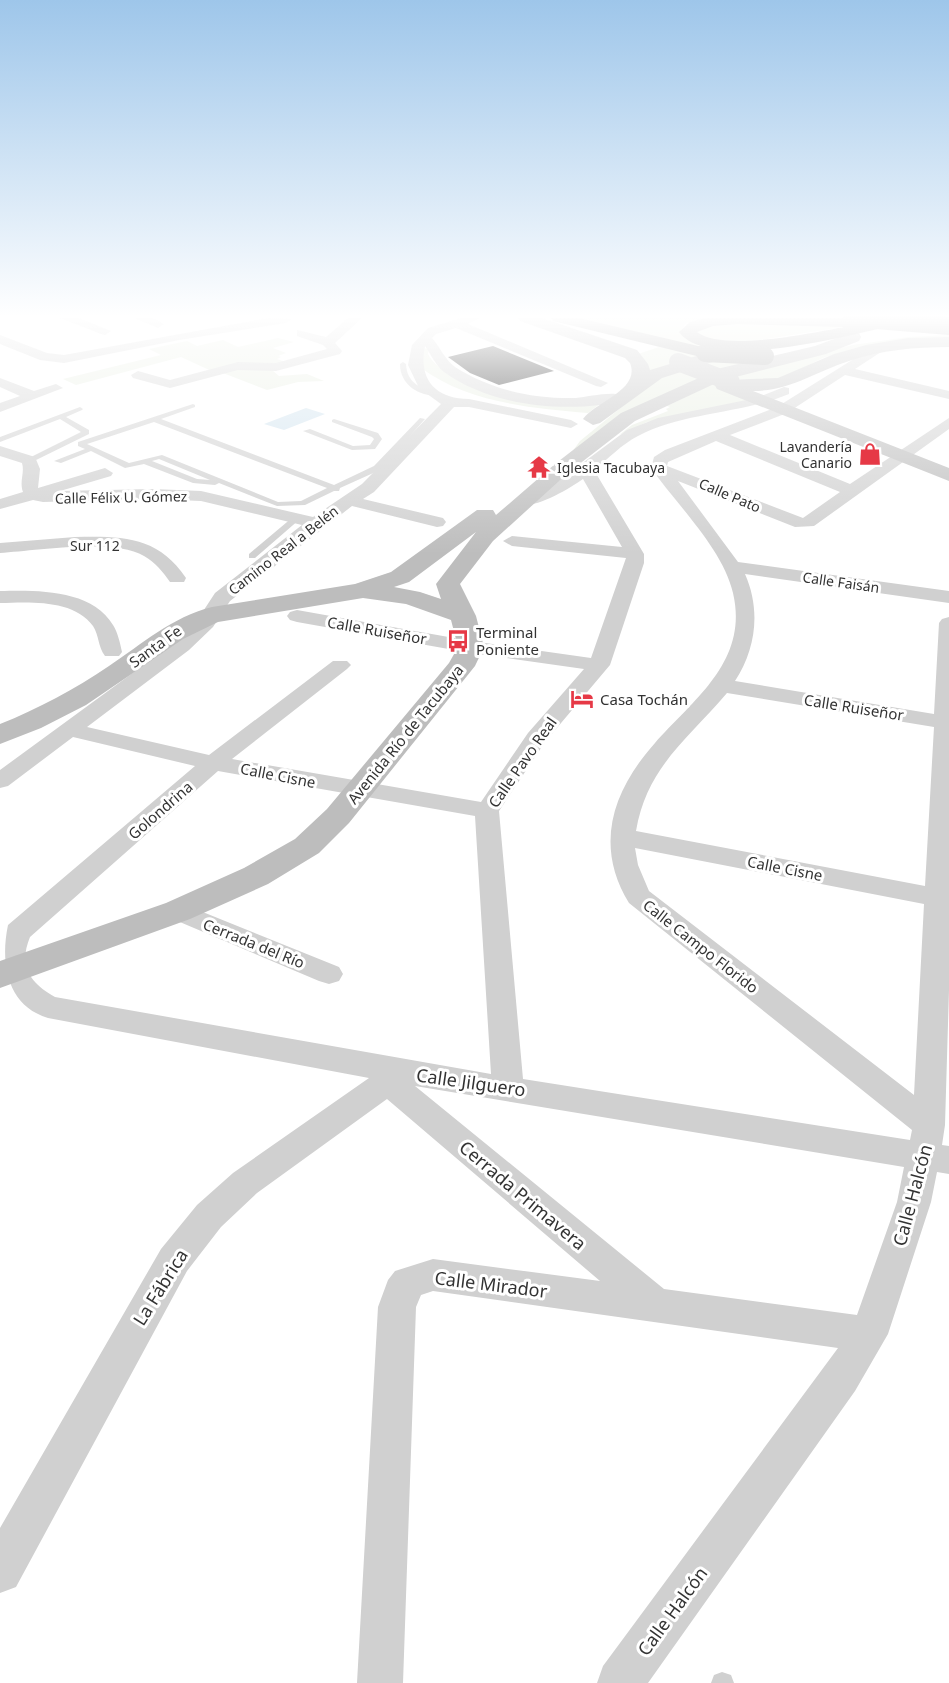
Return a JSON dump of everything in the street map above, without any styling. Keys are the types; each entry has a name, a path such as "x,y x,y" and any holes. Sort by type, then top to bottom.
{"main road":[{"path":"360,591 400,577 452,541 527,481 585,425 622,397"},
{"path":"400,577 422,588 448,584 484,536 524,501 628,417 673,397"},
{"path":"751,397 949,475"},
{"path":"448,584 467,632"},
{"path":"360,591 411,597 467,632"},
{"name":"Santa Fe","path":"0,735 92,690 177,629 212,615 360,591"},
{"name":"Avenida Río de Tacubaya","path":"3,975 178,911 256,876 307,846 339,816 461,666 467,632"}],"street":[{"path":"0,408 32,397"},
{"path":"440,397 571,424"},
{"path":"526,397 571,404 615,397"},
{"path":"524,501 563,486 632,433 663,422 760,401 770,397"},
{"path":"659,468 660,460 671,453 782,410 802,397"},
{"name":"Camino Real a Belén","path":"0,781 182,646 212,615 222,597 316,523 342,494 368,488 444,399"},
{"path":"718,436 852,491 903,457 949,422"},
{"path":"0,451 28,460 32,464 27,483 32,494"},
{"name":"Calle Pato","path":"659,468 801,523 808,522 852,491"},
{"name":"Calle Campo Florido","path":"659,468 732,567 742,590 746,616 743,638 736,660 723,686 650,764 636,789 621,836 627,880 639,897 934,1147"},
{"path":"586,470 634,554"},
{"path":"0,504 105,472"},
{"name":"Calle Félix U. Gómez","path":"32,494 59,498 153,494 201,496 316,523"},
{"path":"342,494 437,522"},
{"path":"512,541 634,554"},
{"name":"Sur 112","path":"0,548 90,544 134,546 157,557 177,578"},
{"name":"Calle Pavo Real","path":"508,1087 487,839 487,811 536,738 599,665 633,573 634,554"},
{"name":"Calle Faisán","path":"732,567 949,597"},
{"path":"0,597 56,600 93,613 103,625 112,652"},
{"name":"Calle Ruiseñor","path":"297,616 467,632 599,665"},
{"name":"Calle Halcón","path":"620,1683 842,1378 869,1334 934,1147 944,899 949,623"},
{"name":"Golondrina","path":"3,975 8,945 18,932 213,763 340,665"},
{"name":"Calle Ruiseñor","path":"723,686 946,722"},
{"name":"Calle Cisne","path":"71,730 213,763 359,791 487,811"},
{"name":"Calle Cisne","path":"621,836 944,899"},
{"name":"Cerrada del Río","path":"178,911 329,974"},
{"name":"Calle Jilguero","path":"3,975 24,994 48,1007 395,1077 508,1087 934,1147"},
{"name":"Cerrada Primavera","path":"395,1077 658,1308"},
{"name":"La Fábrica","path":"0,1571 139,1320 174,1260 202,1224 245,1184 395,1077"},
{"name":"Calle Mirador","path":"380,1683 397,1307 400,1292 408,1282 419,1277 434,1275 658,1308 869,1334"}],"lane":[{"path":"439,397 444,399"},
{"path":"193,406 81,444 128,466 144,461 196,481 228,483 286,505 342,494"},
{"path":"0,440 80,409"},
{"path":"28,460 86,432 61,417"},
{"path":"154,419 342,494"},
{"path":"307,431 352,448 372,447 399,452 422,419"},
{"path":"334,421 378,437 372,447"},
{"path":"58,461 92,449"},
{"path":"252,556 296,519"}],"shaded area":[{"path":"482,397 515,397 561,403 601,403 588,413 501,402"},
{"path":"634,397 683,397 572,452 580,441"},
{"path":"687,397 747,397 749,401 647,422 619,435 632,425 668,411 666,409 670,407 667,406"}],"water":[{"path":"306,408 325,414 284,430 264,424"}],"place":[{"name":"Lavandería Canario","path":"870,454"},
{"name":"Iglesia Tacubaya","path":"539,467"},
{"name":"Terminal Poniente","path":"458,641"},
{"name":"Casa Tochán","path":"582,699"}]}
